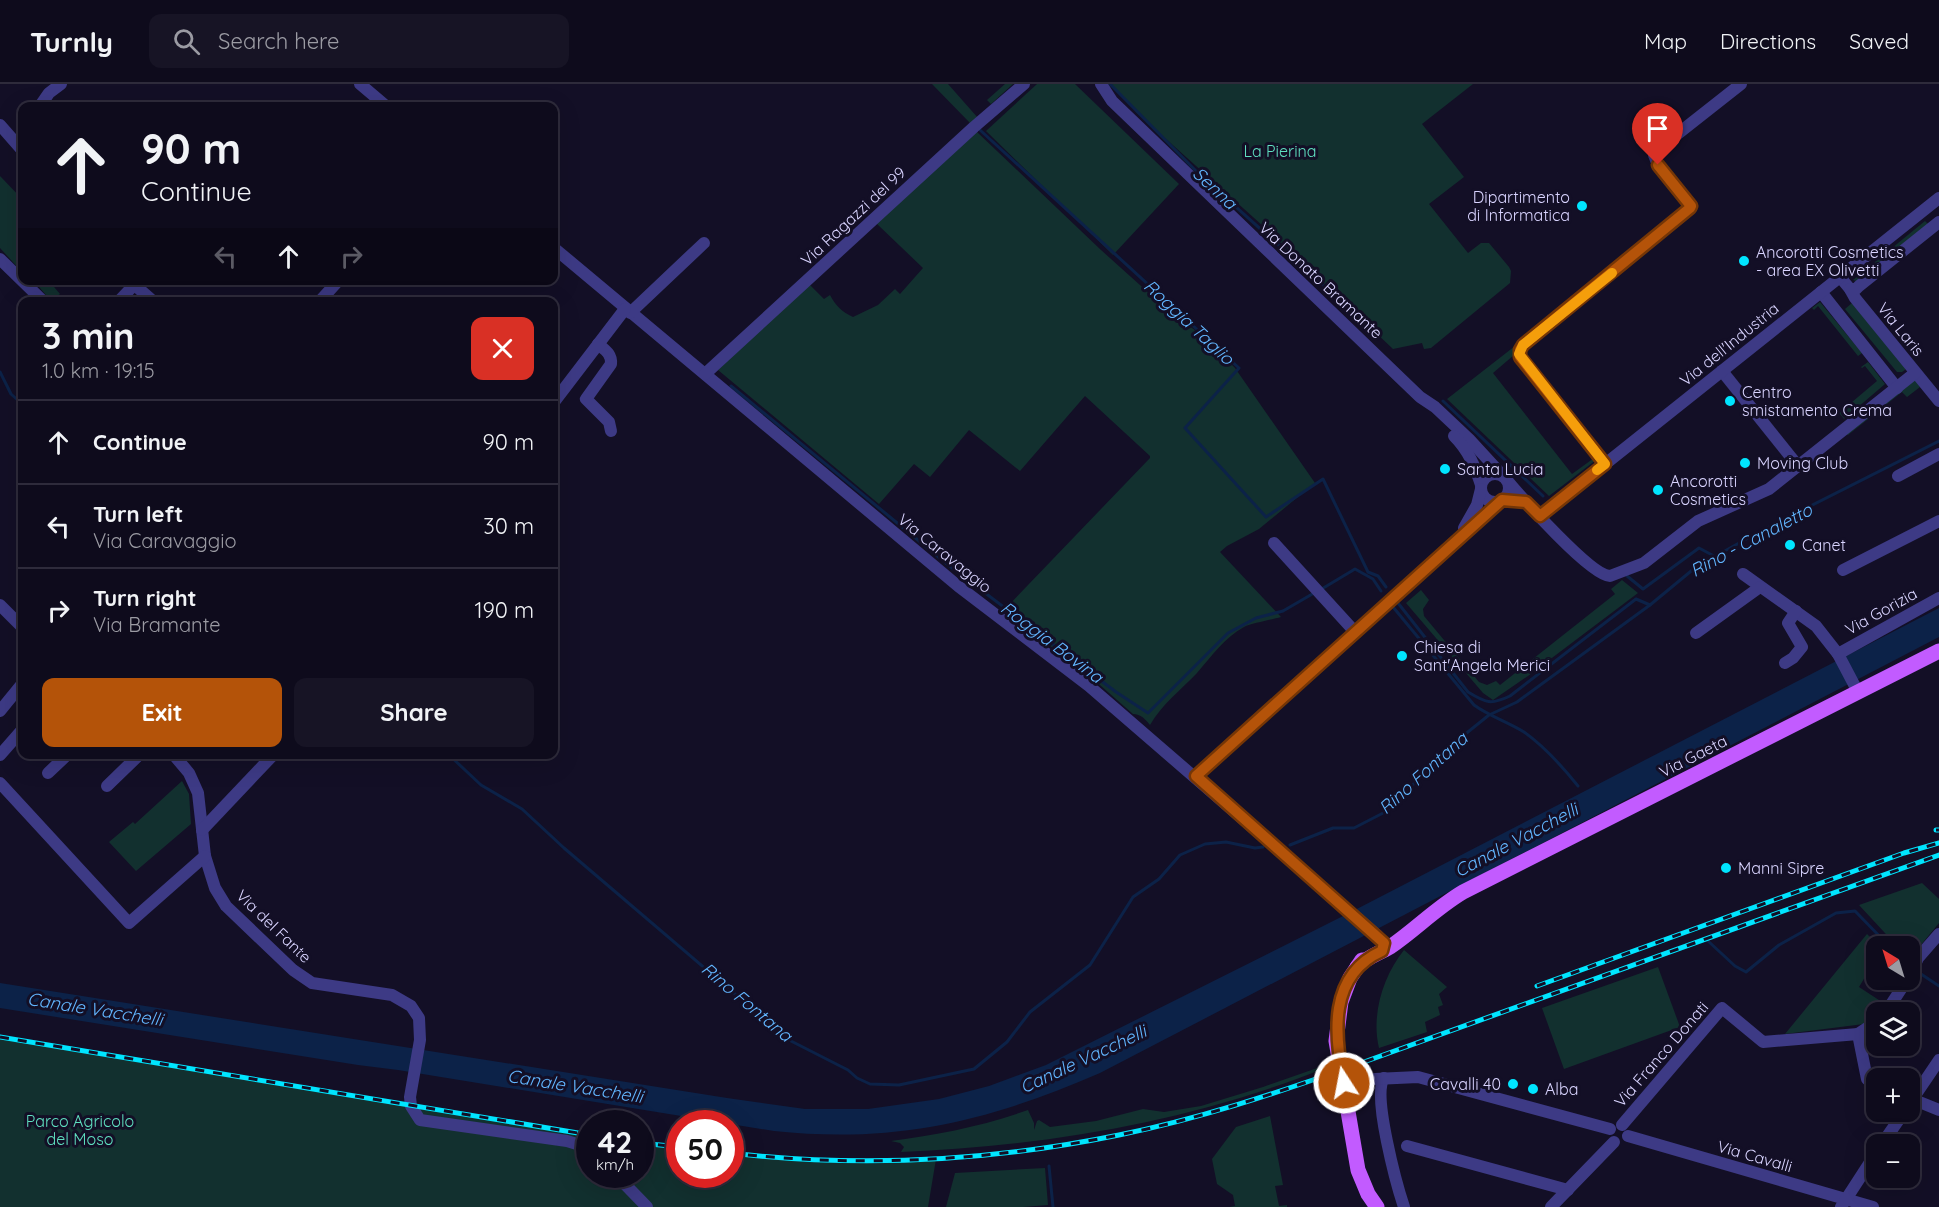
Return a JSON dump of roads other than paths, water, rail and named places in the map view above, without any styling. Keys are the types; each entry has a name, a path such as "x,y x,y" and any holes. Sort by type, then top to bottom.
{"main road":[{"name":"Via Gaeta","path":"1377,1207 1363,1183 1355,1158 1336,1041 1341,1002 1350,978 1381,941 1426,911 1855,687 1939,651"}],"street":[{"path":"43,102 49,93 61,84"},
{"path":"360,84 381,102"},
{"name":"Via Ragazzi del 99","path":"705,374 1024,84"},
{"name":"Via Donato Bramante","path":"1101,84 1112,101 1128,117 1420,397 1435,407 1469,439 1526,502 1593,569 1604,576 1610,576 1644,563 1698,520 1768,489 1916,373"},
{"path":"1605,464 1520,357 1520,350 1523,345 1689,210 1691,206 1658,165 1654,155 1741,84"},
{"path":"0,125 18,143"},
{"name":"Via dell'Industria","path":"1540,516 1939,198"},
{"path":"1850,289 1859,286 1939,222"},
{"path":"558,397 598,344 627,311 704,243"},
{"name":"Via Caravaggio","path":"558,251 958,586 1089,686 1196,776 1381,941"},
{"path":"0,259 18,277"},
{"name":"Via Laris","path":"1840,276 1855,298 1939,401"},
{"path":"27,285 39,297"},
{"path":"134,285 148,297"},
{"path":"324,297 334,285"},
{"path":"1821,292 1897,388"},
{"path":"598,344 612,359 611,364 586,399 609,422 611,431"},
{"path":"1722,371 1798,466"},
{"name":"Via Donato Bramante","path":"1420,397 1431,413 1463,445 1475,464 1481,487"},
{"path":"1898,476 1939,454"},
{"path":"1196,776 1356,633 1456,542 1502,500 1508,492 1504,478 1490,475 1483,480 1477,505 1456,542"},
{"path":"1481,487 1488,500 1526,502"},
{"path":"1842,570 1938,524"},
{"path":"1274,543 1356,633"},
{"name":"Via Gorizia","path":"1743,574 1816,626 1840,656 1855,687"},
{"path":"1696,633 1760,587"},
{"name":"Via Gorizia","path":"1840,656 1939,598"},
{"path":"0,605 18,623"},
{"path":"1785,663 1802,647 1788,623 1796,611"},
{"path":"0,711 18,689"},
{"path":"0,755 18,735"},
{"path":"48,772 62,759"},
{"path":"107,786 135,759"},
{"name":"Via del Fante","path":"180,759 198,793 205,856 215,888 226,906 293,970 312,983 392,995 411,1006 419,1018 420,1042 411,1106 420,1120 576,1144"},
{"path":"202,830 269,759"},
{"path":"0,783 129,923 205,856"},
{"path":"1920,957 1939,934"},
{"name":"Via Franco Donati","path":"1551,1207 1618,1133 1722,1008 1763,1042 1858,1035"},
{"path":"1866,1029 1858,1035 1866,1074"},
{"path":"1920,1088 1939,1060"},
{"name":"Via Cavalli","path":"1404,1207 1398,1191 1386,1131 1379,1079 1418,1077 1618,1133 1844,1203 1873,1207"},
{"path":"1920,1104 1939,1110"},
{"path":"1407,1146 1568,1190"},
{"path":"1844,1203 1866,1169"},
{"path":"629,1188 647,1207"}],"water":[{"name":"Canale Vacchelli","path":"1939,608 1939,637 1100,1073 1020,1104 941,1125 861,1134 774,1131 744,1126 744,1110 666,1110 666,1113 0,1008 0,983 727,1098 805,1109 868,1109 939,1099 989,1086 1046,1065 1351,912"}],"waterway":[{"name":"Senna","path":"1110,84 1197,172 1325,287"},
{"name":"Roggia Taglio","path":"980,130 1239,368 1185,428 1266,517 1323,479 1368,572 1378,576 1386,587"},
{"name":"Rino Fontana","path":"0,372 11,394 18,400"},
{"name":"Roggia Bovina","path":"731,386 947,564 1116,692 1148,713 1228,633 1256,618 1283,611 1314,593"},
{"name":"Senna","path":"1443,401 1543,496"},
{"name":"Rino - Canaletto","path":"1290,845 1333,828 1354,828 1387,811 1453,744 1489,715 1517,702 1650,605 1696,567 1757,533 1939,441"},
{"name":"Senna","path":"1627,576 1643,589 1699,548 1714,556"},
{"name":"Roggia Bovina","path":"1320,590 1355,569 1373,579 1381,591"},
{"name":"Roggia Taglio","path":"1398,603 1468,692 1489,702 1510,696 1636,599 1650,605"},
{"name":"Roggia Bovina","path":"1393,607 1474,705 1532,738 1553,757 1578,786"},
{"name":"Rino Fontana","path":"453,759 481,785 522,809 564,848 789,1040 848,1070 857,1078 870,1084 899,1085 974,1069 1007,1042 1030,1012 1090,965 1133,897 1159,879 1180,855 1205,844 1226,842 1255,848 1263,847"},
{"path":"1708,941 1735,966 1746,972 1779,945 1836,913 1855,911 1879,936"},
{"path":"1920,973 1939,986"},
{"path":"1049,1166 1053,1207"}],"railway":[{"path":"1537,986 1904,853 1939,843"},
{"path":"744,1154 779,1158 876,1161 974,1156 1071,1144 1178,1121 1321,1077 1939,855"},
{"path":"0,1037 576,1133"},
{"path":"654,1144 666,1146"}],"place":[{"name":"Dipartimento di Informatica","path":"1582,206"},
{"name":"Ancorotti Cosmetics - area EX Olivetti","path":"1744,261"},
{"name":"Centro smistamento Crema","path":"1730,401"},
{"name":"Moving Club","path":"1745,463"},
{"name":"Santa Lucia","path":"1445,469"},
{"name":"Ancorotti Cosmetics","path":"1658,490"},
{"name":"Canet","path":"1790,545"},
{"name":"Chiesa di Sant'Angela Merici","path":"1402,656"},
{"name":"Manni Sipre","path":"1726,868"},
{"name":"Cavalli 40","path":"1513,1084"},
{"name":"Alba","path":"1533,1089"}],"park label":[{"name":"La Pierina","path":"1280,151"},
{"name":"Parco Agricolo del Moso","path":"80,1130"}]}
